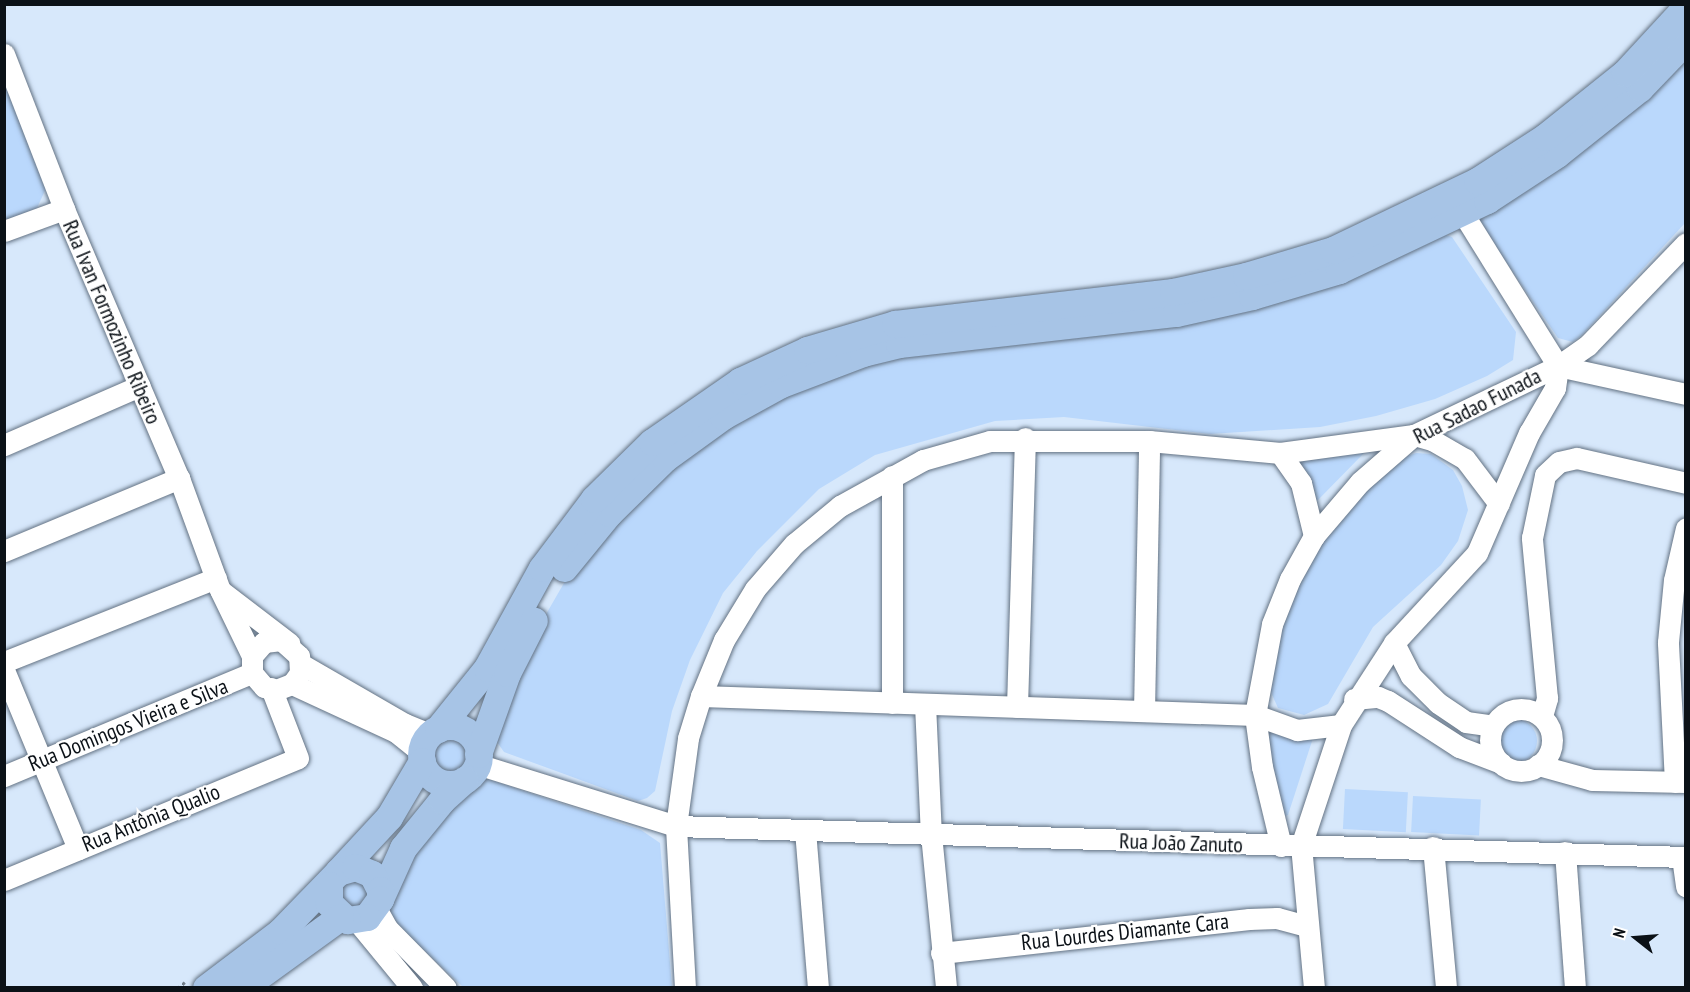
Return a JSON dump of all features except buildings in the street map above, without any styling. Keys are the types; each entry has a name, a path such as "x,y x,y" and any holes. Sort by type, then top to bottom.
{"main road":[{"path":"206,987 244,981 363,911 403,848 441,800 473,766 507,673 558,575 584,541 666,458 750,399 814,370 899,344 1176,313 1252,296 1340,270 1457,203 1477,181 1584,109 1625,73 1686,7"},
{"path":"244,981 281,931 389,817 428,744 488,668 542,568 594,499 652,442 740,381 807,350 895,324 1173,292 1246,276 1332,250 1457,203 1487,200 1597,125 1640,88 1686,40"},
{"path":"428,744 465,730 473,766"},
{"path":"428,744 438,782 473,766"},
{"path":"346,868 364,869 378,881 363,911 328,903 333,878 346,868"}],"street":[{"name":"Rua Ivan Formozinho Ribeiro","path":"4,54 64,209 179,478 218,584 252,665"},
{"path":"1457,203 1558,366 1686,394"},
{"path":"4,231 64,209"},
{"path":"1558,366 1588,345 1686,243"},
{"name":"Rua Sadao Funada","path":"1291,846 1262,767 1254,715 1272,624 1290,579 1314,536 1360,482 1413,435 1558,366"},
{"name":"Rua Sadao Funada","path":"1291,846 1354,699 1394,643 1477,553 1529,433 1555,388 1558,366"},
{"path":"4,445 140,386"},
{"path":"685,987 676,826 688,738 701,696 724,640 763,580 794,544 840,506 892,477 956,448 1025,438 1149,441 1280,453 1413,435 1432,440 1465,459 1500,504"},
{"path":"1017,707 1025,438"},
{"path":"1144,711 1149,441"},
{"path":"1280,453 1301,483 1314,536"},
{"path":"1538,765 1549,753 1552,738 1542,716 1547,698 1532,538 1545,475 1559,462 1577,458 1686,483"},
{"path":"892,477 892,703"},
{"path":"4,552 179,478"},
{"path":"1354,699 1370,697 1388,701 1420,724 1459,747 1515,770 1538,765 1592,780 1680,782 1668,642 1674,580 1686,528"},
{"path":"4,662 218,584 289,643 301,664 405,724 428,744"},
{"path":"289,643 281,640 264,642 252,665 257,681 271,688 292,684 396,732 428,744"},
{"path":"1394,643 1411,676 1438,703 1466,722 1493,726"},
{"path":"292,684 301,664"},
{"name":"Rua Domingos Vieira e Silva","path":"4,776 42,761 252,665"},
{"path":"4,670 78,849"},
{"name":"Rua Antônia Qualio","path":"4,880 298,758 271,688"},
{"path":"701,696 1254,715 1297,730 1341,725"},
{"path":"1420,724 1438,703"},
{"path":"925,704 931,834 946,987"},
{"path":"1501,763 1492,750 1493,726 1504,714 1519,708 1542,716"},
{"name":"Rua João Zanuto","path":"473,766 676,826 1291,846 1433,847 1684,857"},
{"path":"805,830 818,987"},
{"path":"1291,846 1307,926 1314,987"},
{"path":"1433,847 1446,987"},
{"path":"1565,852 1575,987"},
{"path":"1684,857 1686,888"},
{"path":"363,911 387,928 446,987"},
{"path":"363,911 404,984"},
{"name":"Rua Lourdes Diamante Cara","path":"942,952 1249,919 1277,918 1307,926"},
{"path":"404,984 414,957"}],"shaded area":[{"path":"1685,48 1685,223 1582,335 1573,342 1558,338 1475,217"},
{"path":"4,74 47,186 37,208 5,221"},
{"path":"1437,232 1452,237 1516,332 1513,360 1487,376 1435,399 1376,416 1320,427 1210,434 1064,417 995,421 875,455 819,489 757,551 723,593 690,660 672,711 655,791 647,798 638,801 504,752 497,742 498,717 526,649 564,583 611,522 669,466 733,418 877,354"},
{"path":"1365,452 1317,501 1294,456"},
{"path":"1416,453 1431,454 1453,470 1462,486 1468,510 1458,541 1441,565 1373,627 1328,704 1304,715 1278,708 1270,690 1279,618 1313,544 1393,461"},
{"path":"1515,719 1530,726 1537,741 1530,756 1515,763 1500,756 1493,741 1500,726"},
{"path":"1262,725 1313,738 1288,815 1281,817"},
{"path":"449,736 462,741 467,754 462,767 449,772 436,767 431,754 436,741"},
{"path":"485,778 641,830 660,843 672,987 463,987 393,921 387,899 402,858 465,786"},
{"path":"1345,789 1408,792 1406,832 1343,829"},
{"path":"1413,796 1481,800 1479,836 1411,832"},
{"path":"359,878 369,893 359,907 342,904 342,882"}]}
